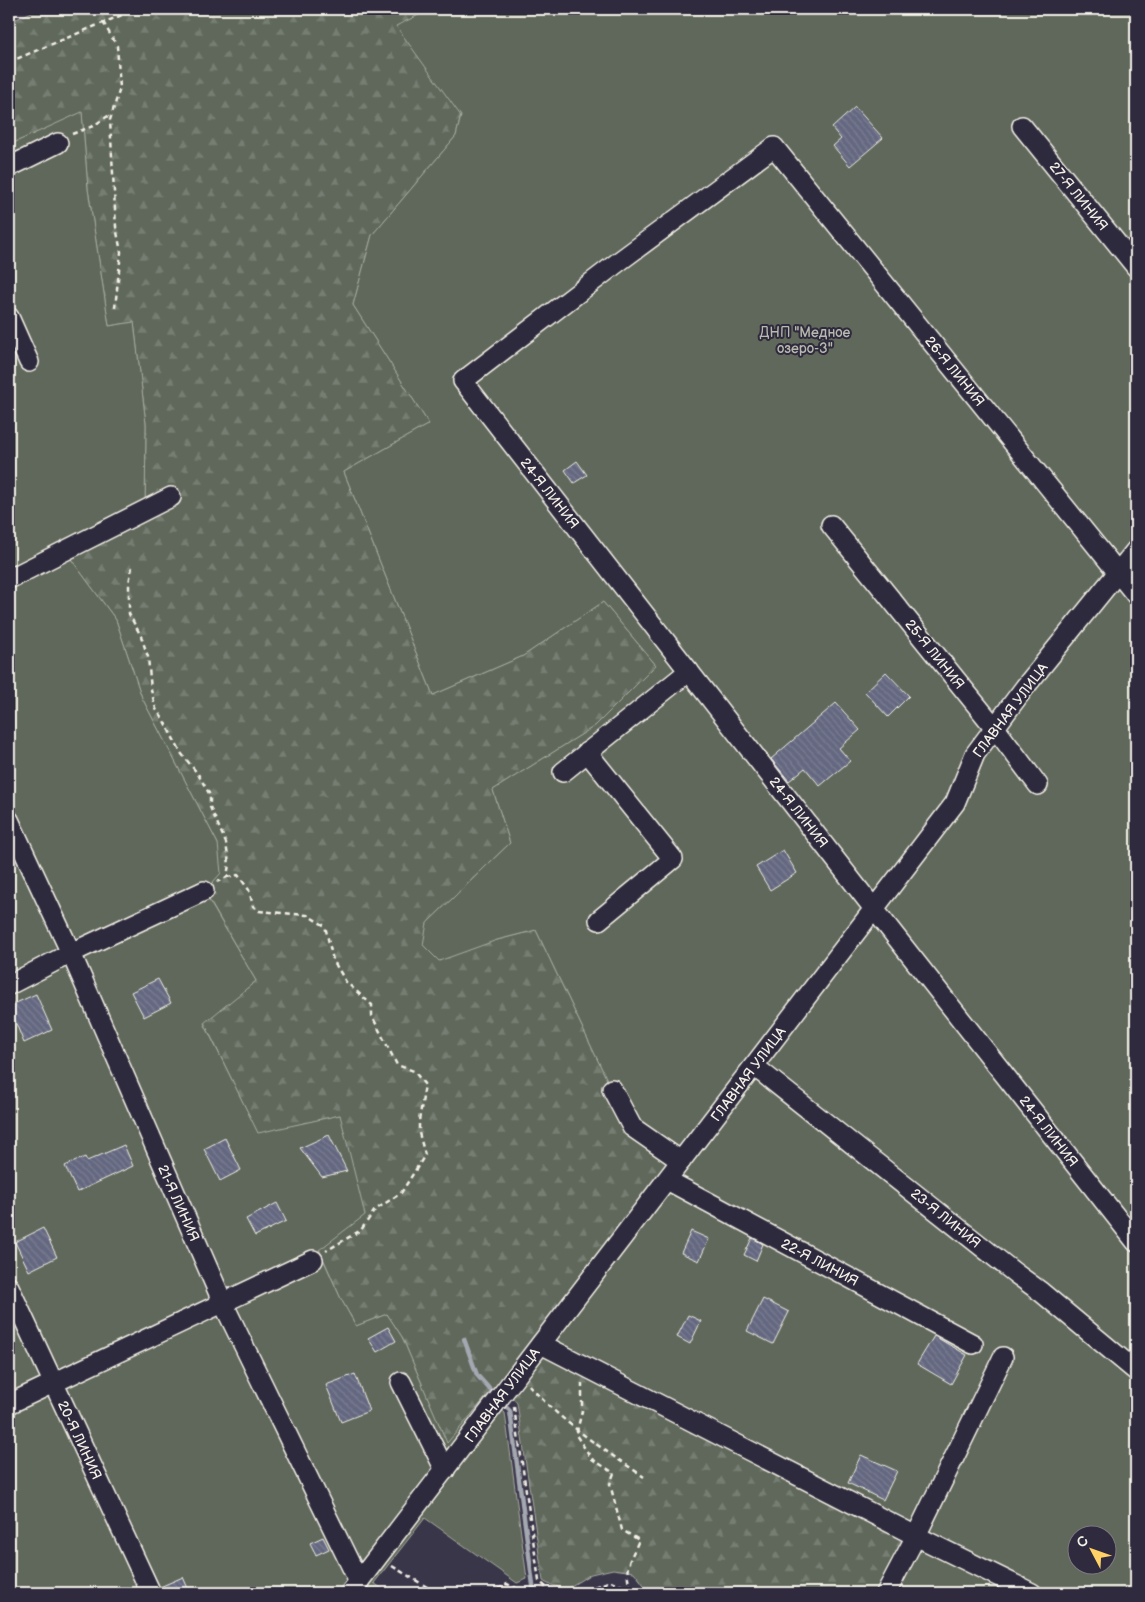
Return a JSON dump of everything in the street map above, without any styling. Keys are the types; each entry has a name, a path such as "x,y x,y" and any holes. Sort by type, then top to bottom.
{"street":[{"name":"27-Я ЛИНИЯ","path":"1022,126 1136,267"},
{"path":"9,167 58,143"},
{"name":"26-Я ЛИНИЯ","path":"463,381 617,263 774,147 1136,595"},
{"path":"9,317 29,362"},
{"name":"24-Я ЛИНИЯ","path":"463,381 1136,1242"},
{"path":"9,579 170,497"},
{"name":"25-Я ЛИНИЯ","path":"831,524 995,728 1038,785"},
{"name":"ГЛАВНАЯ УЛИЦА","path":"355,1588 955,803 975,754 1025,687 1136,550"},
{"path":"563,772 689,671"},
{"path":"587,752 673,859 599,920"},
{"name":"21-Я ЛИНИЯ","path":"9,820 70,953 223,1303 355,1588"},
{"path":"9,985 70,953 204,891"},
{"name":"23-Я ЛИНИЯ","path":"754,1066 1041,1292 1136,1371"},
{"path":"612,1090 632,1127 682,1161"},
{"name":"22-Я ЛИНИЯ","path":"667,1180 973,1344"},
{"path":"9,1404 313,1260"},
{"name":"20-Я ЛИНИЯ","path":"9,1287 151,1593"},
{"path":"541,1344 916,1536 1032,1593"},
{"path":"886,1593 916,1536 1003,1357"},
{"path":"401,1382 445,1470"}],"path":[{"path":"9,62 134,10"},
{"path":"103,22 117,46 120,88 110,120 116,227 121,252 115,308"},
{"path":"58,143 71,135 93,126 112,113"},
{"path":"132,567 129,583 129,614 141,636 148,657 151,690 156,709 181,753 198,774 210,795 210,807 226,843 227,877"},
{"path":"204,891 227,877 238,875 249,890 253,906 259,911 306,915 325,926 334,960 346,982 372,1005 372,1016 397,1066 414,1071 425,1085 419,1133 425,1155 417,1168 401,1193 375,1210 360,1230 313,1260"},
{"path":"580,1364 582,1411 576,1434 592,1459 614,1472 610,1484 622,1530 640,1540 628,1564 626,1576 631,1590"},
{"path":"525,1380 546,1404 589,1440 644,1477"},
{"path":"514,1408 539,1581 548,1590"},
{"path":"379,1556 400,1572 427,1587 443,1593"},
{"path":"542,1593 548,1590 568,1593 585,1590 611,1581 636,1593"},
{"path":"480,1593 499,1589 508,1584 516,1588 520,1593"}],"green space":[{"path":"39,9 431,9 397,26 461,115 456,136 372,235 353,305 429,424 344,472 433,695 523,656 603,602 656,665 595,726 493,790 510,843 427,923 497,940 536,930 620,1107 680,1163 916,1536 886,1593 650,1593 634,1572 613,1569 591,1574 566,1589 548,1584 543,1581 517,1403 512,1397 495,1386 447,1444 402,1337 387,1314 356,1326 341,1299 319,1249 340,1115 258,1134 204,1022 256,981 204,891 218,844 142,698 116,620 65,551 145,510 146,424 134,322 109,326 88,189 82,113 9,145 9,22"},
{"name":"ДНП \"Медное озеро-3\"","path":"431,9 1136,9 1136,1593 886,1593 916,1536 541,1344 680,1163 620,1107 536,930 497,940 439,961 423,945 427,923 510,843 493,790 595,726 656,665 603,602 523,656 433,695 344,472 429,424 353,305 372,235 456,136 461,116 396,26"},
{"path":"82,112 88,189 109,326 134,322 146,424 145,510 65,551 116,620 142,698 218,844 221,873 204,892 256,981 204,1023 258,1133 340,1115 365,1215 319,1250 341,1299 356,1326 387,1314 402,1337 447,1443 486,1398 505,1413 527,1579 517,1583 425,1518 374,1583 388,1593 9,1593 9,145"}],"building":[{"path":"855,107 883,138 850,166 833,146 841,139 832,128"},
{"path":"577,461 587,475 574,483 565,470"},
{"path":"886,672 909,696 888,717 865,692"},
{"path":"836,703 860,730 839,748 850,761 820,786 805,768 789,781 771,759"},
{"path":"783,850 797,873 770,890 756,867"},
{"path":"158,979 171,1003 144,1017 131,992"},
{"path":"36,994 52,1030 24,1043 9,1006"},
{"path":"329,1135 347,1171 322,1177 300,1148"},
{"path":"225,1138 241,1170 220,1181 204,1149"},
{"path":"124,1145 133,1166 77,1192 65,1166 85,1157 87,1161"},
{"path":"277,1203 286,1221 255,1236 246,1219"},
{"path":"43,1228 57,1257 29,1271 15,1242"},
{"path":"691,1231 709,1239 699,1261 681,1253"},
{"path":"752,1238 763,1244 756,1261 744,1255"},
{"path":"763,1299 789,1312 773,1344 747,1331"},
{"path":"688,1315 701,1321 690,1344 677,1337"},
{"path":"388,1327 396,1341 377,1352 368,1338"},
{"path":"934,1336 967,1355 951,1384 917,1364"},
{"path":"355,1374 369,1411 341,1422 326,1385"},
{"path":"861,1455 897,1471 883,1500 848,1483"},
{"path":"323,1537 329,1549 316,1555 310,1543"},
{"path":"183,1577 190,1593 162,1593 160,1587"}],"waterway":[{"path":"464,1339 477,1375 494,1394"},
{"path":"503,1404 510,1411 534,1593"}]}
